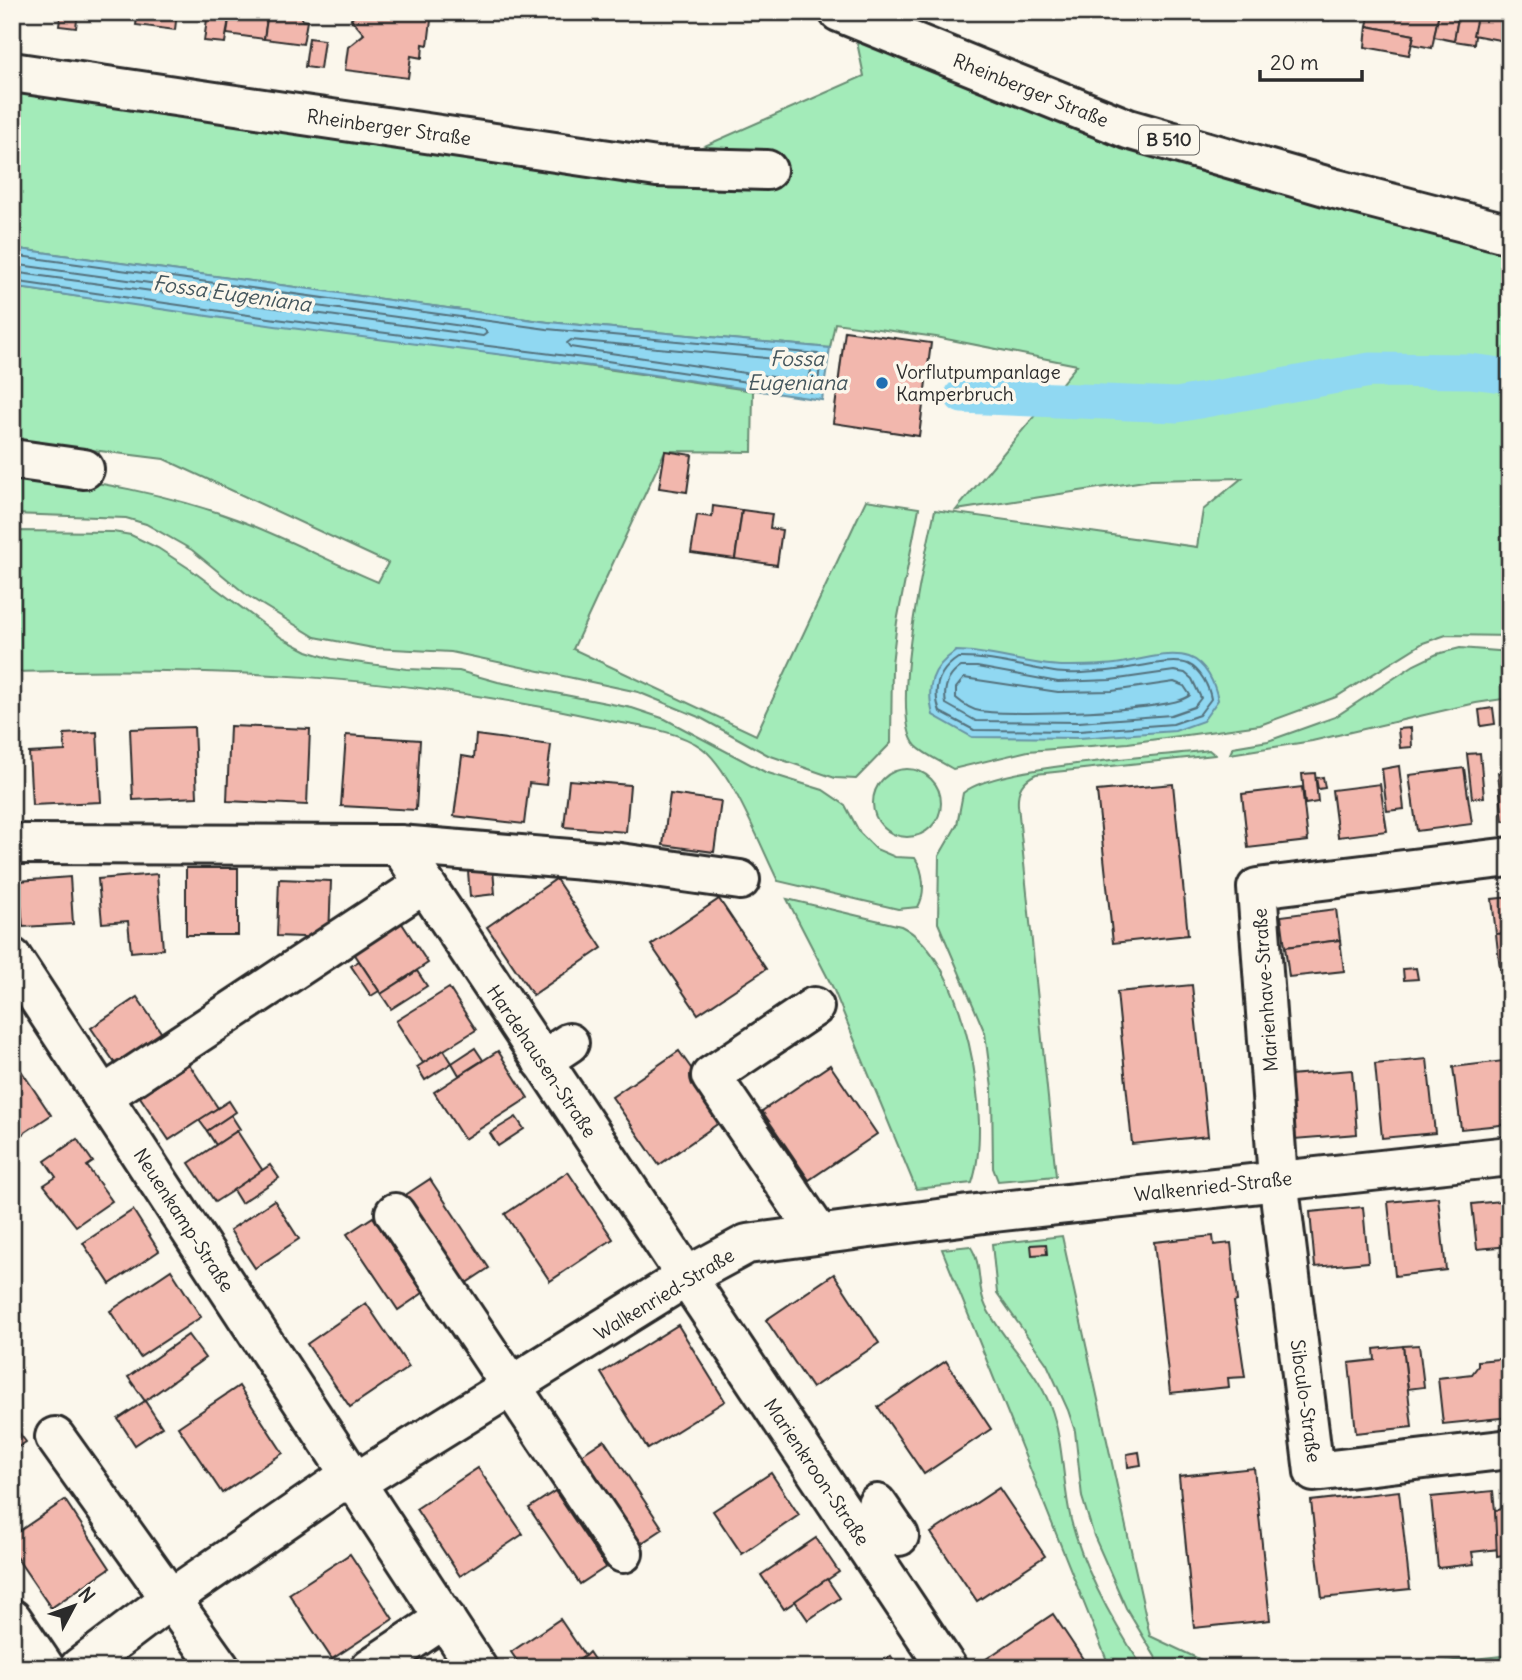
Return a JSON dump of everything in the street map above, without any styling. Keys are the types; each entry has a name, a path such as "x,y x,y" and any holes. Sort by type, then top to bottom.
{"street":[{"name":"Rheinberger Straße","path":"839,12 1128,129 1335,189 1510,234"},
{"name":"Rheinberger Straße","path":"12,72 657,167 767,170"},
{"path":"12,459 84,469"},
{"path":"12,844 399,845 620,863 740,880"},
{"name":"Hardehausen-Straße","path":"399,845 424,884 555,1052 686,1278"},
{"name":"Marienhave-Straße","path":"1278,1179 1257,888 1510,857"},
{"path":"103,1096 424,884"},
{"name":"Neuenkamp-Straße","path":"12,958 355,1483"},
{"path":"814,1007 711,1076 818,1233"},
{"name":"Walkenried-Straße","path":"79,1668 170,1599 337,1484 355,1483 686,1278 747,1244 818,1233 1278,1179 1510,1156"},
{"name":"Sibculo-Straße","path":"1278,1179 1314,1472 1510,1449"},
{"path":"395,1213 623,1553"},
{"name":"Marienkroon-Straße","path":"686,1278 947,1668"},
{"path":"55,1437 220,1668"},
{"path":"355,1483 477,1668"},
{"path":"877,1504 899,1536"},
{"path":"370,1668 445,1618"},
{"path":"12,1619 45,1668"}],"green space":[{"path":"852,18 1128,129 1510,234 1510,636 1446,635 1423,643 1336,697 1260,725 1128,743 1028,751 953,769 916,746 908,729 906,702 912,632 935,510 1197,547 1203,510 1242,478 1151,480 956,510 1077,365 936,337 835,323 830,348 548,322 12,248 12,72 657,167 864,76"},
{"path":"12,287 753,391 752,452 665,451 573,649 756,735 866,500 919,508 897,622 892,664 891,743 856,779 835,778 768,755 701,718 638,692 451,652 373,648 315,637 248,596 192,550 146,524 126,518 12,514 12,469 126,488 181,501 236,519 378,582 388,563 164,459 12,440"},
{"path":"12,531 113,532 131,535 158,548 190,569 282,638 307,651 332,659 407,669 459,671 498,682 632,708 665,719 765,772 823,790 845,805 860,833 876,849 895,857 915,858 923,882 921,901 918,907 898,909 778,881 734,790 713,758 692,742 667,732 528,704 308,677 160,671 12,672"},
{"path":"1460,648 1510,652 1510,698 1476,703 1312,741 1230,754 1233,747 1268,741 1335,717 1414,665 1437,654"},
{"path":"1209,750 1215,755 1036,774 1021,786 1018,805 1056,1176 998,1181 993,1168 992,1088 985,1033 938,923 939,856 957,825 963,793 981,783 1042,769"},
{"path":"907,769 920,772 931,779 938,790 941,803 938,816 931,827 920,834 907,837 894,834 883,827 876,816 873,803 876,790 883,779 894,772"},
{"path":"787,899 901,926 924,944 942,971 958,1005 969,1043 976,1083 978,1155 972,1183 916,1189 833,988"},
{"path":"1062,1236 1150,1636 1218,1668 1162,1668 1126,1608 1094,1536 1082,1497 1075,1431 1068,1410 1047,1364 997,1293 992,1244"},
{"path":"970,1246 977,1260 986,1307 1044,1391 1050,1405 1058,1433 1068,1505 1077,1539 1101,1597 1143,1668 1110,1668 942,1249"},
{"path":"1510,1655 1510,1668 1389,1668"}],"water":[{"name":"Fossa Eugeniana","path":"12,248 548,322 830,348 822,400 606,368 275,326 12,287"},
{"path":"956,651 1062,666 1109,665 1162,655 1181,655 1195,660 1205,669 1215,687 1218,700 1203,721 1175,731 1079,738 972,737 933,715 931,705 932,678 941,664"}],"building":[{"path":"61,12 78,12 76,28 59,26"},
{"path":"138,12 177,12 175,30 136,25"},
{"path":"208,12 230,12 225,43 204,41"},
{"path":"230,12 268,12 264,39 227,34"},
{"path":"268,12 303,12 302,20 307,21 303,44 264,39"},
{"path":"359,12 432,12 428,45 423,44 422,58 411,56 408,78 345,70 348,47 364,34 351,19"},
{"path":"1261,12 1297,12 1295,20"},
{"path":"1309,12 1331,12 1329,20 1308,16"},
{"path":"1370,12 1439,12 1432,48 1412,44 1414,35 1367,26"},
{"path":"1439,12 1459,12 1454,41 1434,37"},
{"path":"1459,12 1478,12 1474,44 1454,41"},
{"path":"1478,12 1510,12 1510,42 1473,35"},
{"path":"1367,26 1414,35 1409,55 1365,47"},
{"path":"309,38 324,40 320,69 305,67"},
{"name":"Vorflutpumpanlage Kamperbruch","path":"845,331 931,343 919,436 833,423"},
{"path":"665,451 692,455 687,492 659,488"},
{"path":"713,506 742,510 735,559 691,553 697,515 712,517"},
{"path":"742,510 772,514 770,528 782,530 777,565 735,559"},
{"path":"1493,708 1495,724 1481,726 1479,710"},
{"path":"230,726 310,729 307,805 227,801"},
{"path":"194,727 197,797 133,800 130,729"},
{"path":"1411,728 1412,747 1400,748 1398,729"},
{"path":"97,732 101,802 32,805 29,753 65,751 64,734"},
{"path":"346,735 420,740 416,810 341,806"},
{"path":"476,735 551,745 546,785 529,783 524,824 454,816 462,756 474,758"},
{"path":"1480,753 1484,797 1472,798 1467,754"},
{"path":"1399,766 1404,809 1387,811 1382,769"},
{"path":"1464,768 1472,824 1417,831 1409,775"},
{"path":"1510,772 1510,820 1503,821 1498,773"},
{"path":"1315,773 1318,802 1305,804 1302,774"},
{"path":"1323,777 1325,788 1318,789 1316,778"},
{"path":"569,780 630,785 626,832 564,827"},
{"path":"1173,784 1188,935 1113,943 1097,791"},
{"path":"1380,784 1387,831 1338,837 1332,790"},
{"path":"1302,787 1308,841 1248,848 1242,794"},
{"path":"670,794 721,801 714,852 663,845"},
{"path":"186,868 238,868 238,935 186,935"},
{"path":"493,869 495,894 470,897 468,871"},
{"path":"157,874 163,949 131,952 128,921 102,923 98,879"},
{"path":"70,877 73,924 23,927 19,881"},
{"path":"279,879 331,881 329,938 277,936"},
{"path":"556,879 602,948 533,995 487,927"},
{"path":"1510,897 1510,933 1496,934 1492,899"},
{"path":"719,899 766,969 698,1014 651,945"},
{"path":"1336,909 1340,940 1285,947 1281,916"},
{"path":"397,916 428,963 381,994 350,947"},
{"path":"1510,933 1510,968 1500,969 1496,934"},
{"path":"1340,940 1344,971 1289,977 1285,947"},
{"path":"359,961 379,991 371,996 351,966"},
{"path":"1416,968 1418,979 1404,980 1403,969"},
{"path":"417,971 427,986 391,1009 381,994"},
{"path":"1192,985 1208,1136 1132,1144 1117,992"},
{"path":"449,988 476,1030 423,1063 396,1021"},
{"path":"137,997 165,1038 119,1069 91,1028"},
{"path":"475,1048 483,1060 459,1075 452,1063"},
{"path":"444,1050 452,1063 425,1080 417,1067"},
{"path":"498,1051 528,1098 464,1139 434,1092"},
{"path":"679,1051 726,1118 659,1165 612,1097"},
{"path":"1427,1059 1435,1133 1382,1138 1375,1064"},
{"path":"1503,1061 1510,1124 1461,1129 1453,1067"},
{"path":"16,1063 51,1115 12,1141 12,1066"},
{"path":"189,1064 218,1108 169,1140 140,1097"},
{"path":"830,1065 877,1134 809,1180 762,1111"},
{"path":"1352,1070 1357,1134 1294,1139 1289,1075"},
{"path":"229,1101 236,1112 207,1131 199,1120"},
{"path":"231,1115 240,1129 216,1145 207,1131"},
{"path":"516,1117 524,1129 498,1146 490,1133"},
{"path":"237,1131 263,1171 215,1202 189,1163"},
{"path":"77,1139 93,1162 87,1166 112,1201 76,1226 44,1185 56,1177 45,1161"},
{"path":"270,1165 279,1178 241,1203 233,1190"},
{"path":"568,1172 613,1239 550,1281 505,1214"},
{"path":"430,1179 489,1268 463,1285 404,1196"},
{"path":"1438,1197 1446,1270 1395,1276 1388,1202"},
{"path":"274,1200 299,1239 255,1268 230,1230"},
{"path":"1510,1200 1510,1246 1477,1249 1472,1204"},
{"path":"1363,1207 1368,1262 1315,1267 1310,1212"},
{"path":"133,1210 159,1251 110,1284 83,1243"},
{"path":"373,1217 423,1293 398,1310 347,1234"},
{"path":"1213,1236 1214,1245 1231,1243 1237,1301 1234,1302 1245,1377 1228,1378 1229,1387 1170,1393 1154,1242"},
{"path":"1046,1244 1047,1254 1032,1255 1031,1245"},
{"path":"171,1270 201,1317 140,1357 110,1311"},
{"path":"834,1274 879,1343 812,1388 766,1320"},
{"path":"366,1303 409,1367 350,1407 307,1344"},
{"path":"678,1325 725,1401 648,1449 601,1373"},
{"path":"188,1335 205,1358 145,1401 128,1377"},
{"path":"1419,1345 1424,1387 1408,1389 1403,1346"},
{"path":"1403,1346 1412,1427 1356,1433 1349,1363 1375,1360 1374,1349"},
{"path":"1509,1358 1510,1417 1443,1424 1438,1378 1472,1374 1478,1361"},
{"path":"946,1361 991,1429 924,1474 878,1407"},
{"path":"239,1386 283,1453 222,1493 178,1427"},
{"path":"145,1401 162,1427 135,1445 118,1419"},
{"path":"17,1430 26,1442 12,1451 12,1433"},
{"path":"604,1440 663,1529 637,1546 578,1457"},
{"path":"1139,1452 1141,1465 1128,1467 1127,1454"},
{"path":"478,1468 523,1534 460,1576 416,1509"},
{"path":"1254,1468 1270,1620 1194,1628 1179,1476"},
{"path":"771,1473 799,1515 742,1554 713,1511"},
{"path":"999,1488 1045,1556 977,1601 931,1533"},
{"path":"555,1491 606,1567 580,1584 529,1508"},
{"path":"1399,1491 1410,1589 1322,1598 1311,1501"},
{"path":"1493,1491 1499,1549 1472,1552 1474,1564 1438,1568 1431,1497"},
{"path":"65,1500 110,1568 51,1608 12,1551 12,1536"},
{"path":"1510,1508 1510,1554 1497,1556 1495,1510"},
{"path":"816,1538 839,1572 784,1609 761,1575"},
{"path":"350,1554 393,1619 332,1659 289,1594"},
{"path":"827,1579 840,1598 808,1620 795,1601"},
{"path":"1053,1614 1089,1668 991,1668 986,1659"},
{"path":"560,1619 585,1656 567,1668 522,1668 511,1652"},
{"path":"589,1652 599,1667 567,1668 585,1656"},
{"path":"891,1656 899,1668 874,1668"}],"waterway":[{"name":"Fossa Eugeniana","path":"962,396 1177,405 1370,370 1470,371 1510,376"}],"place":[{"name":"Vorflutpumpanlage Kamperbruch","path":"882,383"}]}
